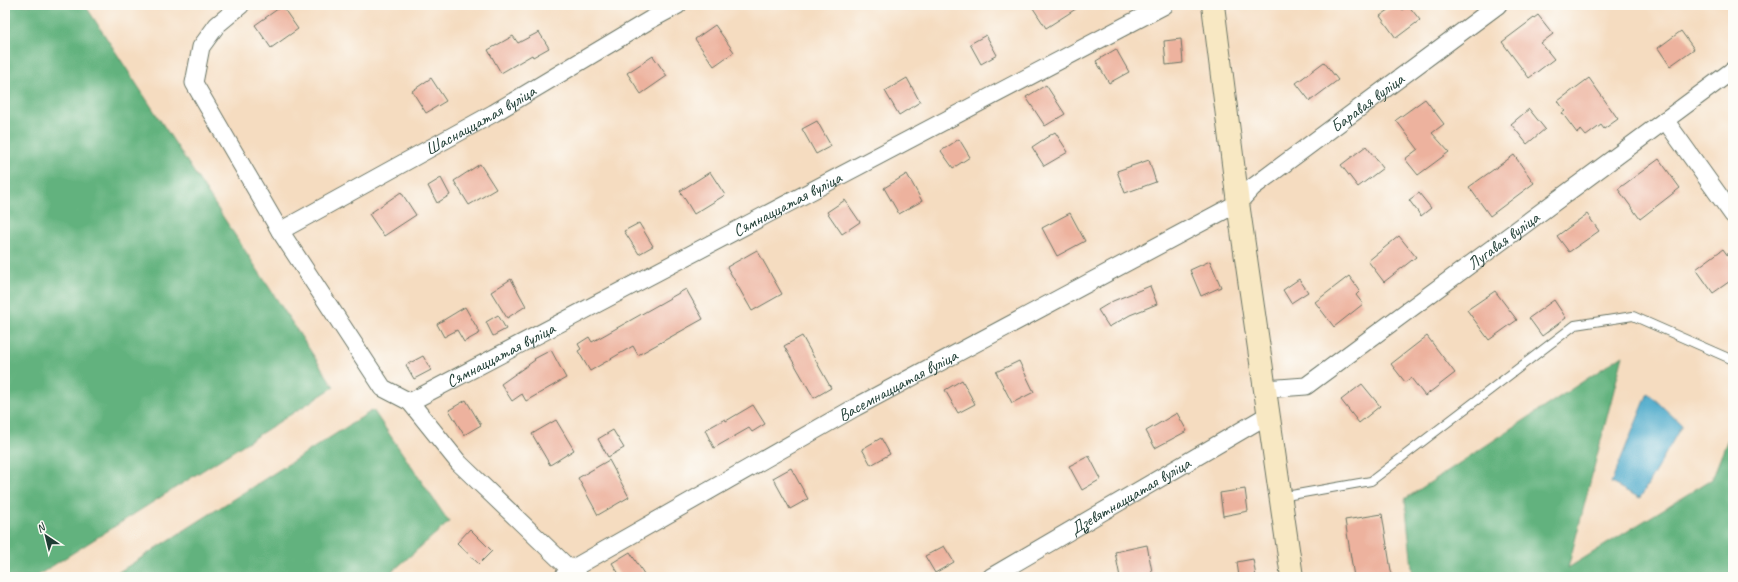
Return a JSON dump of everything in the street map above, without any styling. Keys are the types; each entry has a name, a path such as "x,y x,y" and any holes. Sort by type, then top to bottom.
{"main road":[{"path":"1213,5 1238,203 1292,577"}],"street":[{"path":"241,5 217,26 201,47 194,82 280,231 384,388 410,402 459,463 571,575"},
{"name":"Шаснаццатая вуліца","path":"280,231 494,113 648,21 678,5"},
{"name":"Сямнаццатая вуліца","path":"410,402 1165,5"},
{"name":"Баравая вуліца","path":"1238,203 1253,186 1498,5"},
{"name":"Лугавая вуліца","path":"1265,389 1306,386 1733,70"},
{"path":"1665,120 1733,215"},
{"name":"Васемнаццатая вуліца","path":"571,575 856,407 1238,203"},
{"name":"Дзевятнаццатая вуліца","path":"1000,575 1268,414"}],"lane":[{"path":"1280,497 1371,481 1575,325 1633,316 1733,360"}],"green space":[{"path":"5,5 85,5 334,387 35,577 5,577"},
{"path":"1623,355 1568,568 1712,479 1733,426 1733,577 1413,577 1405,499"},
{"path":"373,410 449,522 386,577 111,577"}],"water":[{"path":"1648,393 1682,425 1640,498 1611,483"}],"building":[{"path":"1031,5 1082,5 1046,28"},
{"path":"1398,5 1402,10 1408,5 1420,20 1396,38 1380,16"},
{"path":"282,6 298,29 271,48 255,25"},
{"path":"1538,15 1553,34 1541,43 1554,59 1529,78 1502,42"},
{"path":"715,25 734,52 714,66 695,39"},
{"path":"1681,31 1694,49 1670,66 1658,48"},
{"path":"539,32 549,48 533,57 532,55 501,73 488,50 513,36 518,43"},
{"path":"986,35 997,55 981,64 970,44"},
{"path":"1181,39 1183,63 1166,65 1164,41"},
{"path":"1116,49 1129,72 1109,83 1096,61"},
{"path":"653,56 667,76 641,94 627,73"},
{"path":"1324,62 1338,80 1310,101 1296,83"},
{"path":"431,78 446,101 426,113 412,91"},
{"path":"907,78 920,102 899,115 885,91"},
{"path":"1589,78 1618,119 1604,129 1601,125 1586,136 1581,130 1577,133 1562,113 1565,111 1558,101"},
{"path":"1046,85 1065,114 1045,126 1026,97"},
{"path":"1425,99 1444,124 1432,133 1449,152 1418,175 1405,159 1418,149 1396,120"},
{"path":"1529,109 1545,129 1527,144 1511,124"},
{"path":"817,121 831,146 816,154 802,129"},
{"path":"1055,132 1068,152 1044,166 1032,147"},
{"path":"959,139 970,157 953,168 941,151"},
{"path":"1366,146 1383,168 1358,187 1341,165"},
{"path":"1514,155 1534,183 1490,216 1469,187"},
{"path":"1659,159 1680,188 1640,219 1618,189"},
{"path":"1149,160 1156,182 1125,193 1117,171"},
{"path":"480,164 496,189 469,205 454,181"},
{"path":"710,172 725,195 694,214 680,191"},
{"path":"907,174 922,201 899,214 884,188"},
{"path":"441,178 450,195 437,203 428,186"},
{"path":"401,192 416,215 384,236 369,214"},
{"path":"1419,193 1431,208 1421,216 1409,200"},
{"path":"845,200 860,222 842,234 827,212"},
{"path":"1070,213 1085,241 1057,256 1042,228"},
{"path":"1587,214 1599,231 1569,252 1557,236"},
{"path":"639,223 653,246 639,254 624,231"},
{"path":"1399,236 1416,257 1384,282 1368,261"},
{"path":"1723,249 1733,263 1733,279 1713,293 1696,269"},
{"path":"757,250 782,294 752,311 727,267"},
{"path":"1210,261 1221,287 1201,296 1190,270"},
{"path":"1349,276 1360,291 1356,295 1363,304 1334,327 1315,302"},
{"path":"511,279 526,306 507,318 491,292"},
{"path":"1299,279 1308,292 1291,303 1283,290"},
{"path":"1150,286 1157,304 1130,315 1109,327 1098,310 1113,301"},
{"path":"686,289 703,319 638,355 633,346 590,371 578,351 581,349 578,344 589,337 592,342"},
{"path":"1495,291 1517,320 1489,340 1467,310"},
{"path":"1554,300 1566,318 1542,336 1529,318"},
{"path":"465,307 480,333 464,342 457,330 444,337 437,324"},
{"path":"498,315 506,329 493,336 486,322"},
{"path":"802,336 831,388 814,398 784,346"},
{"path":"1427,336 1455,373 1425,396 1411,378 1405,382 1391,364"},
{"path":"551,350 566,378 526,401 522,394 512,401 501,384 535,360 534,359"},
{"path":"423,356 431,370 414,379 406,365"},
{"path":"1019,361 1034,392 1012,403 996,372"},
{"path":"962,380 975,404 958,413 945,390"},
{"path":"1362,384 1380,406 1359,423 1341,400"},
{"path":"466,400 481,425 464,435 449,410"},
{"path":"753,405 765,424 752,432 749,428 714,448 705,430 725,419 726,421"},
{"path":"1177,413 1187,431 1155,448 1146,431"},
{"path":"556,420 574,450 550,465 532,434"},
{"path":"613,430 624,448 608,457 598,439"},
{"path":"881,438 890,454 871,465 862,449"},
{"path":"1089,456 1101,479 1082,490 1069,466"},
{"path":"609,460 629,497 598,515 578,478"},
{"path":"791,468 808,499 790,509 773,478"},
{"path":"1245,489 1248,511 1223,516 1220,493"},
{"path":"1382,514 1392,577 1354,577 1345,520"},
{"path":"470,529 492,551 479,564 457,543"},
{"path":"1147,545 1153,577 1120,577 1115,552"},
{"path":"944,546 954,562 935,573 925,556"},
{"path":"630,552 646,577 621,577 612,563"},
{"path":"1253,559 1256,577 1239,577 1237,562"}]}
